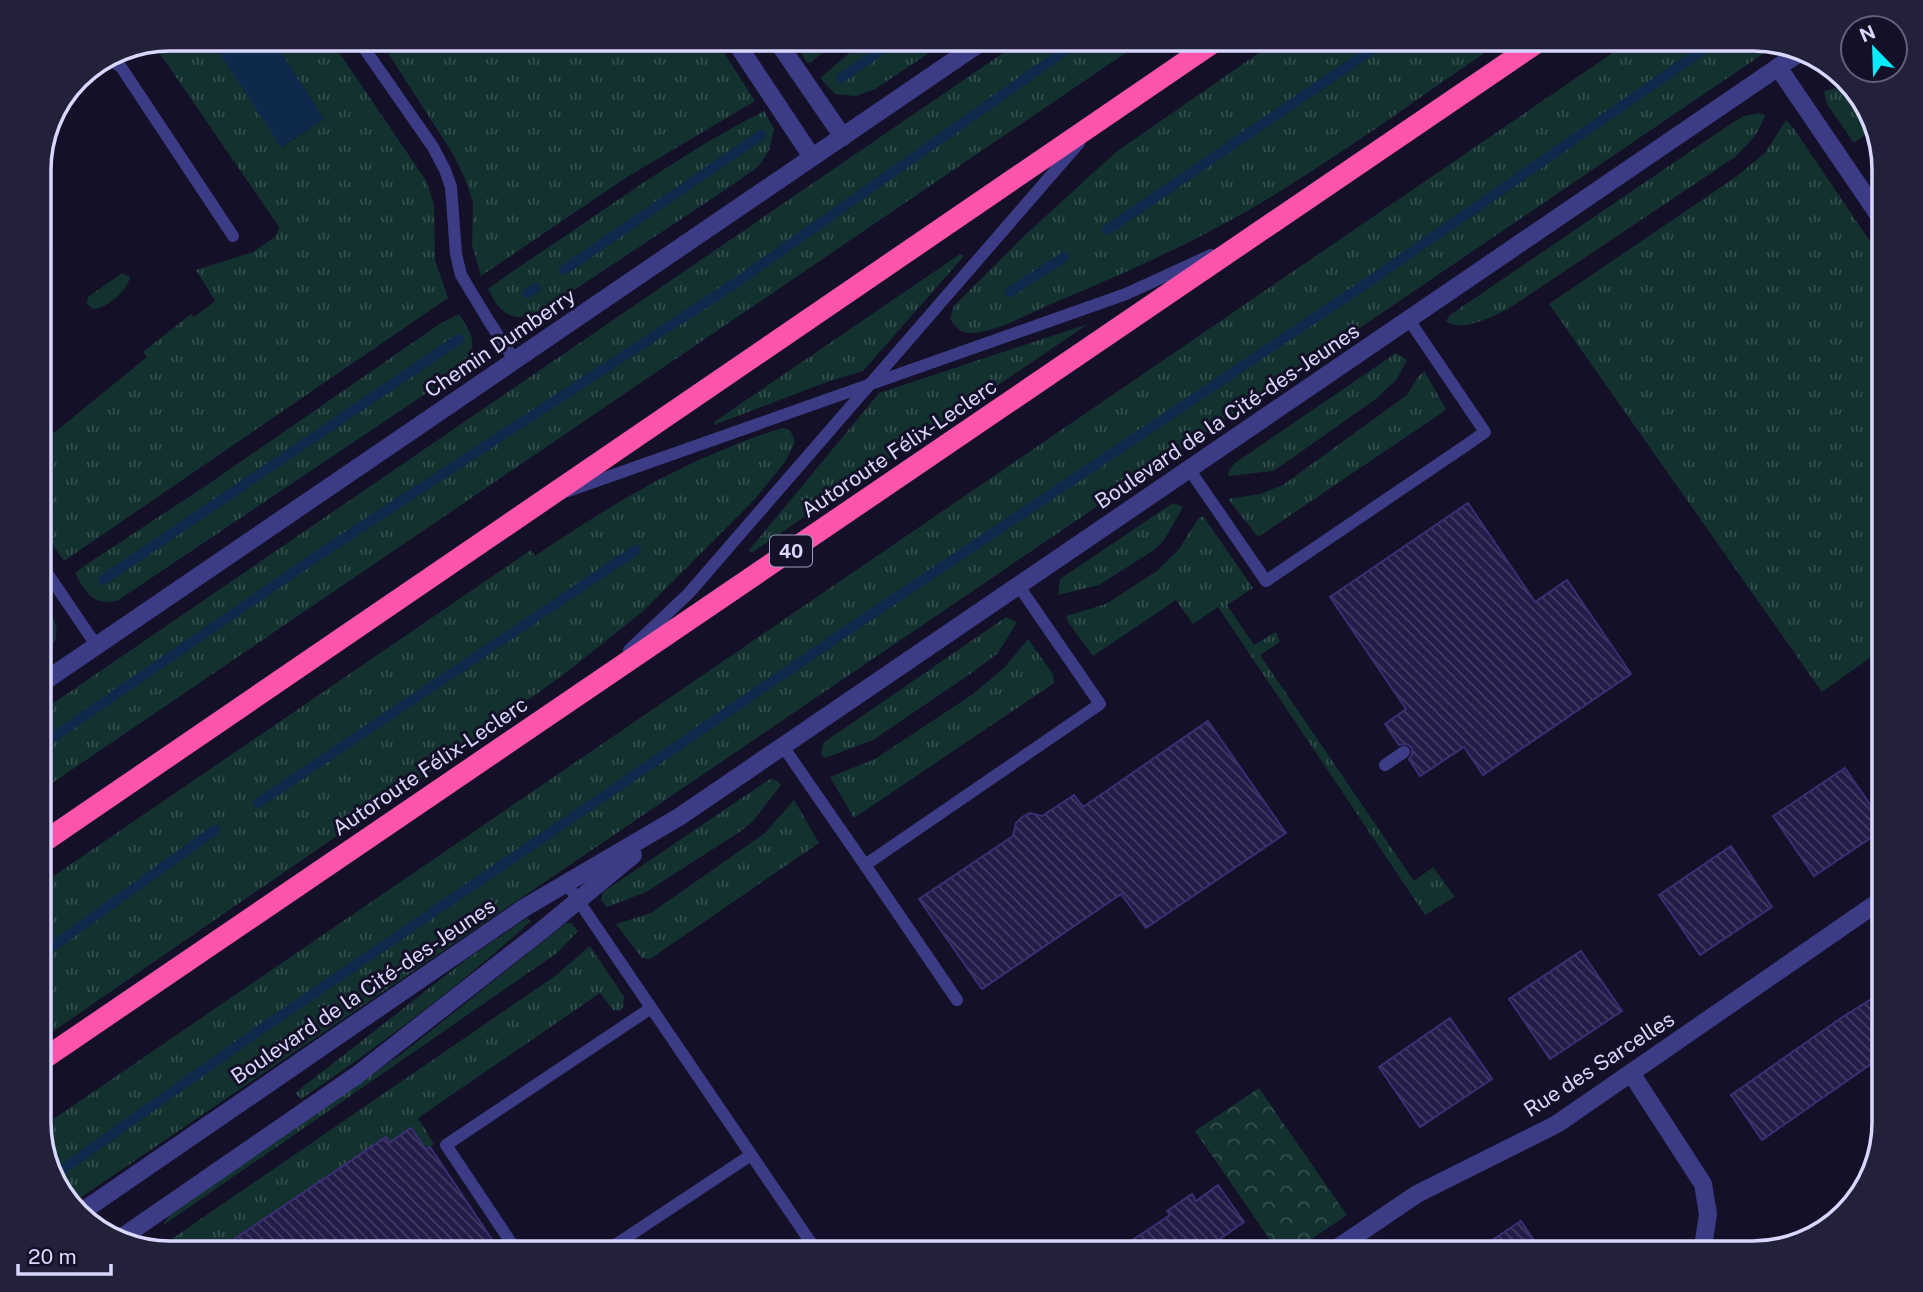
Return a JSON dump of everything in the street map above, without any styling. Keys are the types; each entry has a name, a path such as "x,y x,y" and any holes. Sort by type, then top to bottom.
{"highway":[{"path":"51,837 1201,51"},
{"name":"Autoroute Félix-Leclerc","path":"51,1054 1525,51"}],"street":[{"path":"742,51 813,157"},
{"path":"784,51 843,137"},
{"name":"Chemin Dumberry","path":"51,677 968,51"},
{"name":"Boulevard de la Cité-des-Jeunes","path":"88,1208 514,915 679,817 1791,57"},
{"path":"1777,67 1872,204"},
{"name":"Boulevard de la Cité-des-Jeunes","path":"128,1233 357,1075 679,817"},
{"name":"Rue des Sarcelles","path":"1349,1241 1417,1194 1557,1124 1872,907"},
{"path":"1631,1073 1703,1184 1708,1214 1705,1241"}],"lane":[{"path":"366,51 446,170 451,187 456,254 461,275 515,360"},
{"path":"117,64 233,236"},
{"path":"592,686 689,593 1093,127"},
{"path":"548,498 1126,294 1259,233"},
{"path":"1189,469 1266,581 1454,454 1485,432 1409,320"},
{"path":"51,579 96,645"},
{"path":"865,865 1100,704 1018,585"},
{"path":"782,745 957,1000"},
{"path":"1385,765 1404,752"},
{"path":"567,884 809,1241"},
{"path":"509,1241 446,1144 651,1008"},
{"path":"622,1241 751,1155"}],"green space":[{"path":"218,51 282,147 324,119 280,51 338,51 427,182 434,205 435,260 448,298 64,561 51,542 51,435 147,357 143,352 191,314 194,317 215,301 196,270 253,252 276,236 279,227 159,52"},
{"path":"387,51 723,51 755,101 627,177 481,276 472,245 473,203 453,154"},
{"path":"799,51 824,51 810,63"},
{"path":"852,51 932,51 875,89 856,96 835,94 820,78"},
{"path":"1006,51 1128,51 51,784 51,705"},
{"path":"1262,51 1488,51 1310,172 1195,239 997,328 970,333 955,326 950,318 954,306 1023,237 1116,152"},
{"path":"1615,51 1766,52 79,1199 60,1168 55,1153 51,1121"},
{"path":"1839,87 1843,91 1860,117 1866,134 1854,143 1827,104 1824,91"},
{"path":"764,111 774,129 769,150 759,166 541,312 523,317 515,316 503,311 498,305 488,289 664,169"},
{"path":"1759,113 1765,115 1760,127 1735,157 1514,305 1471,324 1461,325 1446,321 1450,315 1732,123 1744,116"},
{"path":"1786,120 1872,244 1872,657 1822,692 1549,304 1737,176 1765,153"},
{"path":"960,254 964,256 863,371 714,425 714,422"},
{"path":"122,273 130,277 116,298 98,308 93,309 87,304 88,297"},
{"path":"459,314 470,333 472,347 466,360 452,376 117,601 96,599 83,587 75,573 87,564 204,487 441,323"},
{"path":"1088,324 751,553 749,550 879,393"},
{"path":"1396,353 1407,360 1397,379 1377,398 1273,471 1229,476 1228,472 1235,463"},
{"path":"1424,371 1446,409 1443,412 1258,537 1228,499 1260,494 1283,485 1407,395"},
{"path":"783,428 790,430 795,442 785,462 756,498 642,612 469,745 51,1033 51,878 531,550 535,556 658,480 710,455"},
{"path":"1173,503 1183,507 1164,540 1154,550 1099,585 1058,595 1060,579"},
{"path":"1203,516 1253,588 1227,605 1254,645 1276,632 1280,642 1260,655 1414,881 1433,867 1455,897 1425,915 1218,607 1193,624 1176,600 1093,656 1068,622 1066,616 1106,604 1157,571 1179,549 1198,519"},
{"path":"51,614 56,629 51,646"},
{"path":"1006,617 1017,622 998,653 973,672 873,740 825,758 821,754 823,743"},
{"path":"1028,639 1053,674 1054,683 854,818 830,777 875,759 973,694 1004,668"},
{"path":"770,779 781,785 753,821 741,831 646,892 607,907 601,900 603,892"},
{"path":"794,800 819,843 650,959 642,958 616,924 651,913 765,833"},
{"path":"527,918 531,921 504,945 448,992 361,1058 301,1099 295,1093 464,961"},
{"path":"566,923 571,923 578,931 557,953 162,1226 170,1215 224,1176 403,1053"},
{"path":"590,946 624,997 623,1007 619,1011 613,1010 600,993 418,1118 434,1144 426,1150 411,1128 389,1143 385,1137 230,1241 169,1241 555,976"},
{"path":"1259,1088 1347,1215 1309,1241 1271,1241 1195,1131"}],"water":[{"path":"218,51 280,51 324,119 281,147"}],"building":[{"path":"1468,503 1535,602 1567,580 1631,674 1483,775 1464,747 1420,776 1409,759 1412,748 1407,744 1399,745 1385,724 1406,709 1330,597"},
{"path":"1208,721 1286,833 1146,928 1121,894 982,989 919,899 1013,836 1016,823 1022,817 1030,813 1042,816 1074,795 1083,807"},
{"path":"1845,768 1872,807 1872,837 1814,876 1773,816"},
{"path":"1731,846 1772,907 1700,955 1659,895"},
{"path":"1581,951 1622,1011 1550,1059 1509,999"},
{"path":"1872,999 1872,1063 1762,1140 1731,1095"},
{"path":"1450,1018 1492,1079 1420,1127 1379,1067"},
{"path":"411,1128 426,1150 430,1147 493,1241 231,1241 386,1137 389,1143"},
{"path":"1218,1185 1244,1222 1220,1239 1221,1241 1131,1241 1170,1215 1167,1211 1192,1194 1196,1201"},
{"path":"1521,1221 1534,1241 1491,1241"}],"waterway":[{"path":"841,78 880,51"},
{"path":"51,739 320,554 734,284 1065,51"},
{"path":"1107,230 1370,51"},
{"path":"61,1170 254,1034 839,636 1361,287 1701,51"},
{"path":"564,270 761,135"},
{"path":"1010,292 1064,257"},
{"path":"527,293 536,288"},
{"path":"103,580 459,339"},
{"path":"258,803 636,550"},
{"path":"51,947 215,830"}]}
